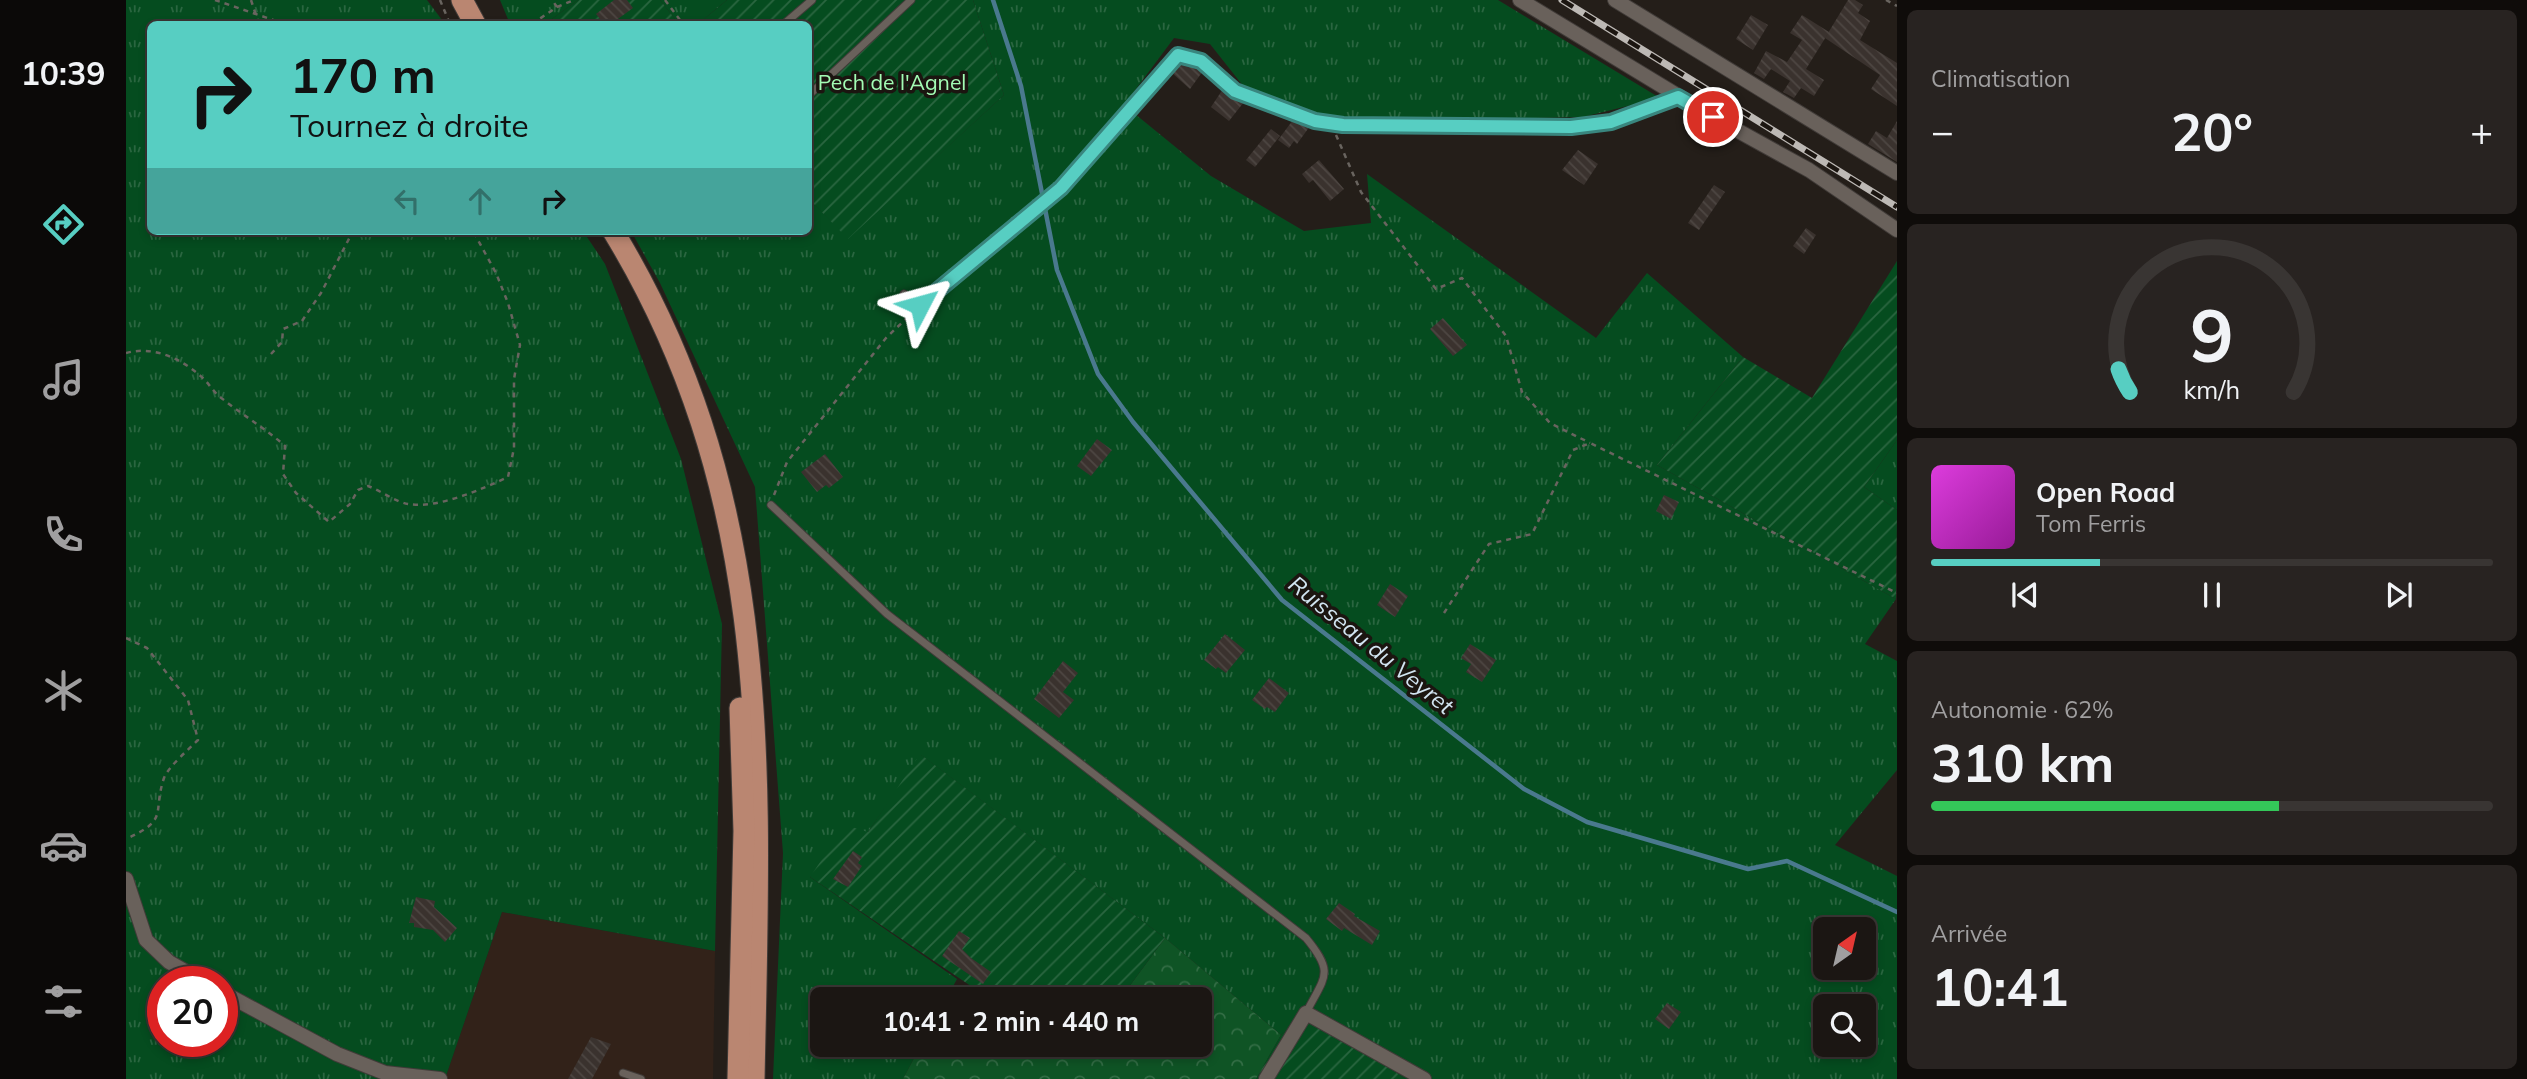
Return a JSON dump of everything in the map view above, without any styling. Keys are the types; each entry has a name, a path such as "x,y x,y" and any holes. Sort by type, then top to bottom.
{"main road":[{"path":"462,0 473,21"},
{"path":"476,0 487,21"},
{"path":"603,235 640,301 687,410 714,507 731,597 738,675 744,831 748,1077"},
{"path":"615,235 651,299 696,405 720,484 736,560 748,644 757,743 758,879 748,1077"}],"street":[{"path":"1520,0 1678,97 1810,170 1897,230"},
{"path":"1615,0 1897,173"},
{"path":"126,879 146,940 177,966"},
{"path":"238,1001 337,1054 385,1073 430,1079"},
{"path":"1266,1079 1306,1013 1424,1079"}],"lane":[{"path":"788,21 812,0"},
{"path":"812,92 911,0"},
{"path":"904,294 920,305 1061,188 1178,55 1201,61 1235,91 1277,108 1331,124 1571,127 1611,122 1678,97"},
{"path":"771,505 887,614 1306,938 1323,959 1324,978 1306,1013"},
{"path":"623,1073 641,1079"}],"path":[{"path":"215,0 277,21"},
{"path":"251,0 259,21"},
{"path":"440,0 449,21"},
{"path":"552,0 557,6"},
{"path":"536,21 557,6 574,0"},
{"path":"665,0 681,21"},
{"path":"1886,0 1897,6"},
{"path":"1331,124 1361,192 1436,289 1462,278 1506,336 1522,392 1550,423 1897,593"},
{"path":"271,354 282,342 283,329 302,321 309,312 351,235"},
{"path":"126,353 137,350 168,354 204,379 221,398 267,430 285,446 283,474 296,494 330,522 350,504 358,490 368,486 407,504 432,503 481,490 509,477 514,448 514,379 520,345 496,273 475,235"},
{"path":"771,505 787,462 886,338 920,305"},
{"path":"1444,613 1489,544 1532,534 1573,450 1590,443"},
{"path":"126,638 147,648 188,700 198,740 164,776 159,814 145,831 126,839"}],"shaded area":[{"path":"502,912 715,951 713,1079 445,1079"}],"green space":[{"path":"126,0 427,0 443,21 147,21 147,235 586,235 605,264 681,459 722,624 715,951 502,912 445,1079 126,1079"},
{"path":"500,0 578,0 549,21 509,21"},
{"path":"578,0 660,0 677,21 549,21"},
{"path":"660,0 727,0 702,21 677,21"},
{"name":"Pech de l'Agnel","path":"727,0 973,0 1004,95 848,239 812,202 812,21 702,21"},
{"path":"973,0 1498,0 1660,98 1583,117 1337,122 1244,87 1210,44 1174,38 1124,105 1211,176 1304,231 1371,223 1367,174 1596,338 1647,273 1743,357 1657,465 1896,599 1865,644 1897,661 1897,770 1835,845 1897,876 1897,1079 1405,1079 1307,1006 1281,1035 1165,938 921,755 868,832 810,877 957,979 953,987 810,987 810,1057 915,1057 903,1079 773,1079 783,853 755,487 660,283 633,235 812,235 812,202 848,238 1004,95"},
{"path":"1897,261 1897,440 1864,487 1897,510 1896,599 1657,465 1743,357 1812,398"},
{"path":"1897,440 1897,510 1864,487"},
{"path":"920,754 1165,938 1129,987 972,987 810,877 845,825 868,832"},
{"path":"1165,938 1281,1035 1256,1079 903,1079 915,1057 1212,1057 1212,987 1129,987"},
{"path":"1307,1006 1405,1079 1256,1079 1281,1035"}],"building":[{"path":"614,0 627,0 633,8 615,21 602,21 596,14"},
{"path":"1848,0 1855,0 1863,5 1858,13 1870,21 1860,40 1897,63 1897,106 1871,89 1880,75 1825,38"},
{"path":"1751,15 1768,25 1753,50 1736,39"},
{"path":"1802,15 1829,32 1806,69 1824,80 1814,96 1801,88 1794,98 1783,92 1790,81 1771,69 1764,79 1754,73 1766,51 1787,62 1802,40 1790,33"},
{"path":"1182,62 1197,66 1203,71 1190,89 1172,73"},
{"path":"1223,89 1244,102 1229,121 1211,107"},
{"path":"1293,120 1310,126 1297,144 1294,141 1289,148 1278,140"},
{"path":"1897,121 1897,162 1868,144 1876,131 1887,138"},
{"path":"1271,129 1280,136 1255,167 1246,160"},
{"path":"1578,150 1598,164 1584,185 1562,170"},
{"path":"1319,160 1344,189 1330,201 1313,180 1309,183 1302,174"},
{"path":"1714,185 1725,192 1699,230 1688,223"},
{"path":"1806,228 1816,235 1804,254 1793,246"},
{"path":"1443,318 1467,345 1453,356 1430,329"},
{"path":"1097,439 1112,450 1091,476 1077,466"},
{"path":"825,454 843,477 829,488 826,485 817,492 801,472"},
{"path":"1664,495 1679,502 1671,519 1656,511"},
{"path":"1390,584 1408,596 1395,617 1377,605"},
{"path":"1225,634 1245,650 1226,673 1204,660"},
{"path":"1470,644 1496,660 1482,682 1466,672 1471,664 1461,658"},
{"path":"1063,661 1078,673 1063,692 1074,700 1059,718 1034,699"},
{"path":"1269,678 1289,693 1275,712 1252,700"},
{"path":"853,851 862,857 858,863 862,866 848,887 833,879"},
{"path":"416,897 435,901 434,907 457,928 445,942 433,930 414,927 414,923 409,923"},
{"path":"1339,903 1355,914 1354,916 1380,931 1372,945 1344,928 1342,931 1326,919"},
{"path":"959,931 970,938 962,949 991,972 983,984 942,956"},
{"path":"1667,1003 1681,1012 1669,1029 1655,1019"},
{"path":"591,1037 611,1044 592,1079 568,1079"}],"waterway":[{"name":"Ruisseau du Veyret","path":"993,0 1021,86 1057,270 1098,374 1133,422 1282,600 1524,789 1587,822 1748,869 1787,861 1897,912"}],"railway":[{"path":"1562,0 1897,207"}],"route":[{"path":"920,305 1061,188 1178,55 1201,61 1235,91 1315,121 1343,125 1571,127 1611,122 1678,97 1713,117"}]}
